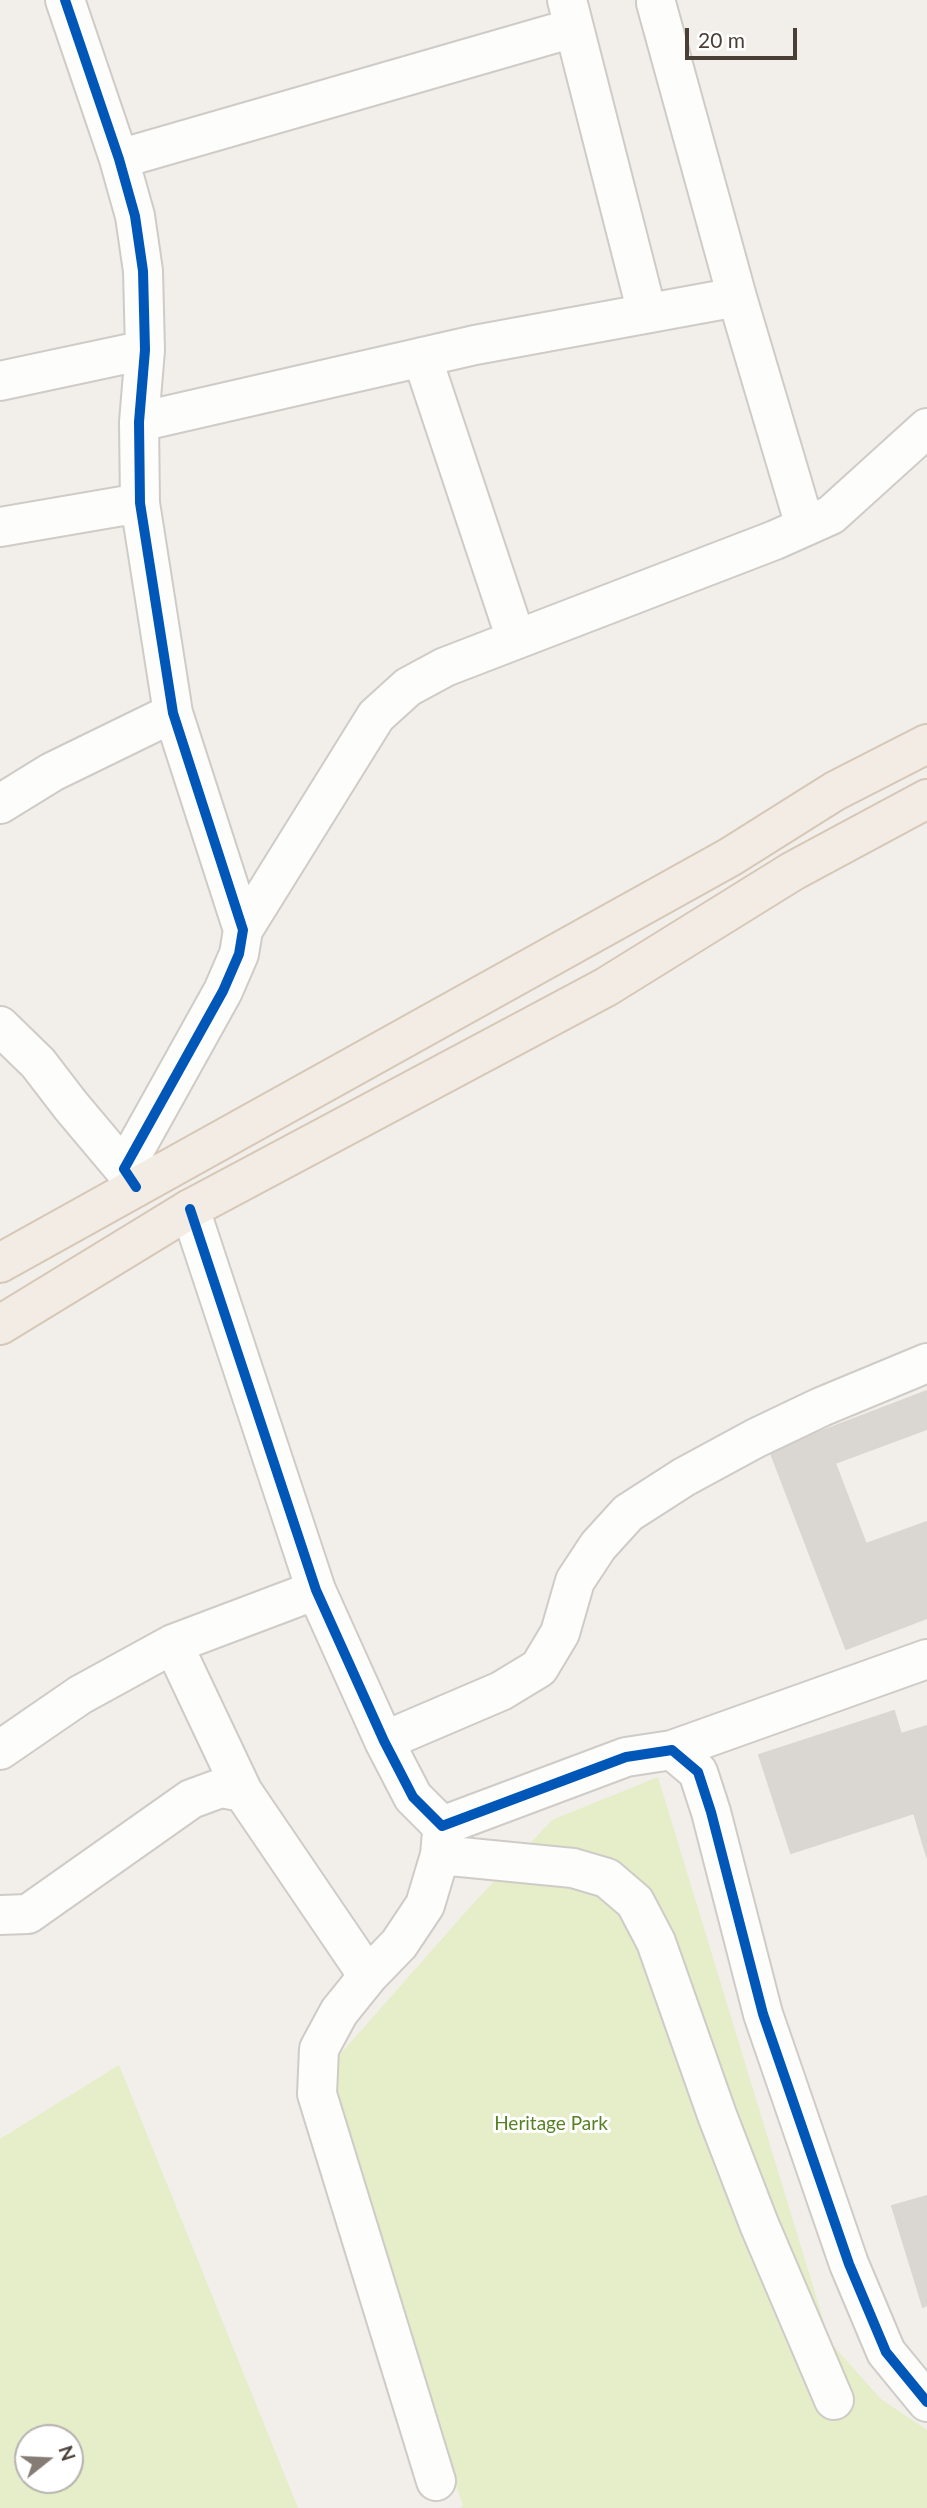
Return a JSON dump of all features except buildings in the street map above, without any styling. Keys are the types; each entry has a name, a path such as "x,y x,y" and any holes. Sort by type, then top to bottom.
{"main road":[{"path":"0,1264 130,1178 730,857 835,791 927,744"},
{"path":"0,1325 190,1209 606,987 793,871 927,799"}],"street":[{"path":"65,0 119,159 135,216 143,271 145,350 139,422 140,503 173,713 243,930"},
{"path":"656,3 737,297 805,526"},
{"path":"119,159 570,14 647,313"},
{"path":"139,422 521,335 737,297"},
{"path":"0,381 145,350"},
{"path":"422,357 516,639"},
{"path":"0,1026 38,1063 130,1178 223,991 239,954 243,930 376,716 408,687 433,673 775,540 831,514 927,428"},
{"path":"0,527 140,503"},
{"path":"0,804 52,772 173,713"},
{"path":"190,1209 316,1590 384,1741 413,1797 441,1841 573,1868 607,1878 635,1902 656,1942 759,2224 834,2400"},
{"path":"384,1741 500,1691 539,1668 559,1633 575,1581 598,1546 628,1513 756,1438 821,1407 927,1363"},
{"path":"0,1750 80,1695 173,1644 316,1590"},
{"path":"173,1644 243,1791 368,1976"},
{"path":"441,1841 626,1757 672,1750 927,1659"},
{"path":"672,1750 698,1772 711,1812 763,2014 849,2264 886,2352 927,2402"},
{"path":"0,1915 27,1914 191,1799 221,1788 243,1791"},
{"path":"436,2481 317,2094 319,2049 339,2012 399,1944 425,1905 441,1841"}],"green space":[{"name":"Heritage Park","path":"658,1777 830,2342 881,2399 927,2430 927,2508 459,2508 463,2506 320,2077 470,1907 552,1820"},
{"path":"119,2065 298,2508 0,2508 0,2139"}],"cycle path":[{"path":"65,0 119,159 135,216 143,271 145,350 139,422 140,503 173,713 243,930 239,954 223,991 124,1169 136,1187"},
{"path":"190,1209 316,1590 384,1741 413,1797 442,1826 626,1757 672,1750 698,1772 711,1812 763,2014 849,2264 886,2352 927,2402"}]}
